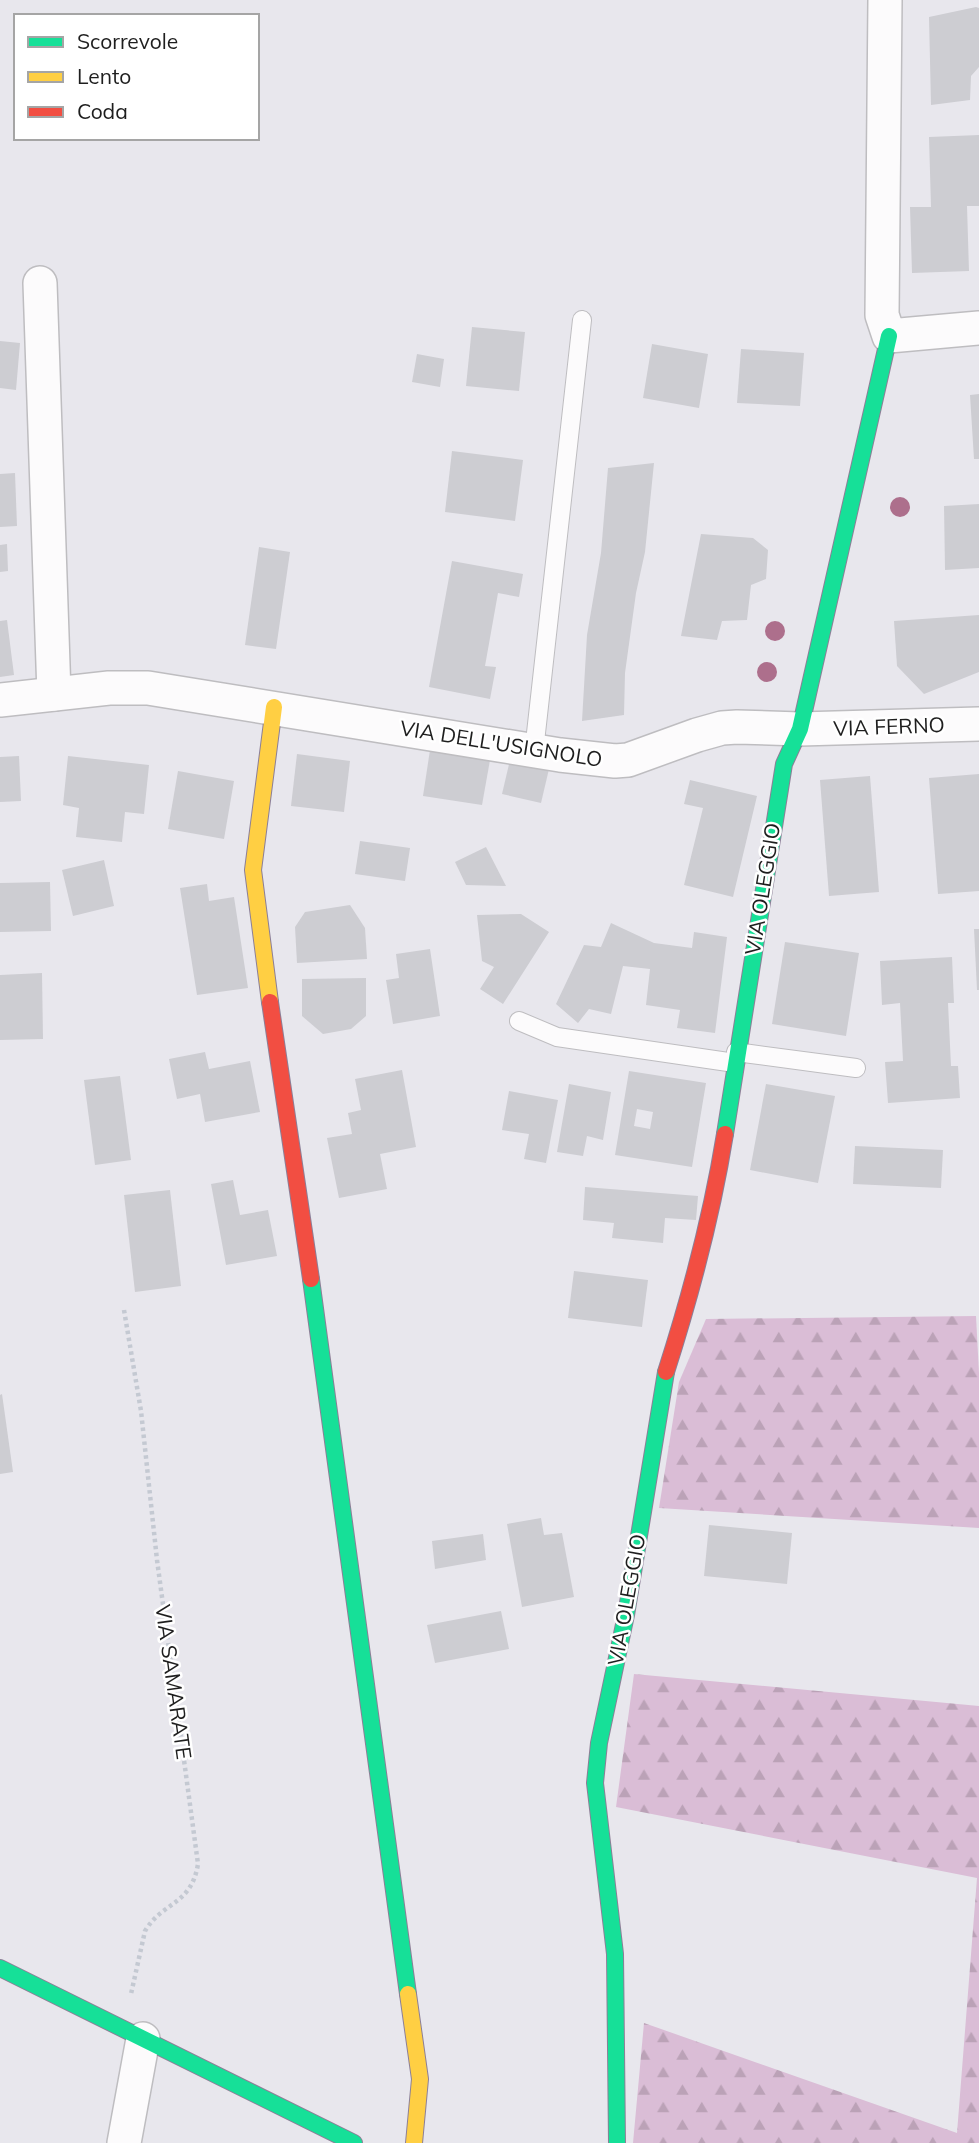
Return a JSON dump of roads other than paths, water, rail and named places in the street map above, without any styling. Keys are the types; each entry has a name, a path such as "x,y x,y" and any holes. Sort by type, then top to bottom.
{"street":[{"path":"800,729 889,336 881,314 885,0"},
{"path":"40,283 54,694"},
{"path":"889,336 979,328"},
{"name":"VIA DELL'USIGNOLO","path":"0,700 109,688 148,688 590,759 628,760 722,728 800,729"},
{"path":"275,707 253,870 254,891 333,1431 369,1720 420,2079 414,2143"},
{"name":"VIA FERNO","path":"800,729 979,724"},
{"name":"VIA OLEGGIO","path":"617,2143 615,1954 598,1830 596,1760 626,1615 660,1399 715,1197 783,764 800,729"},
{"path":"0,1968 355,2143"},
{"path":"124,2143 133,2035"}],"lane":[{"path":"534,751 582,320"},
{"path":"519,1021 557,1037 736,1058 856,1068"}]}
